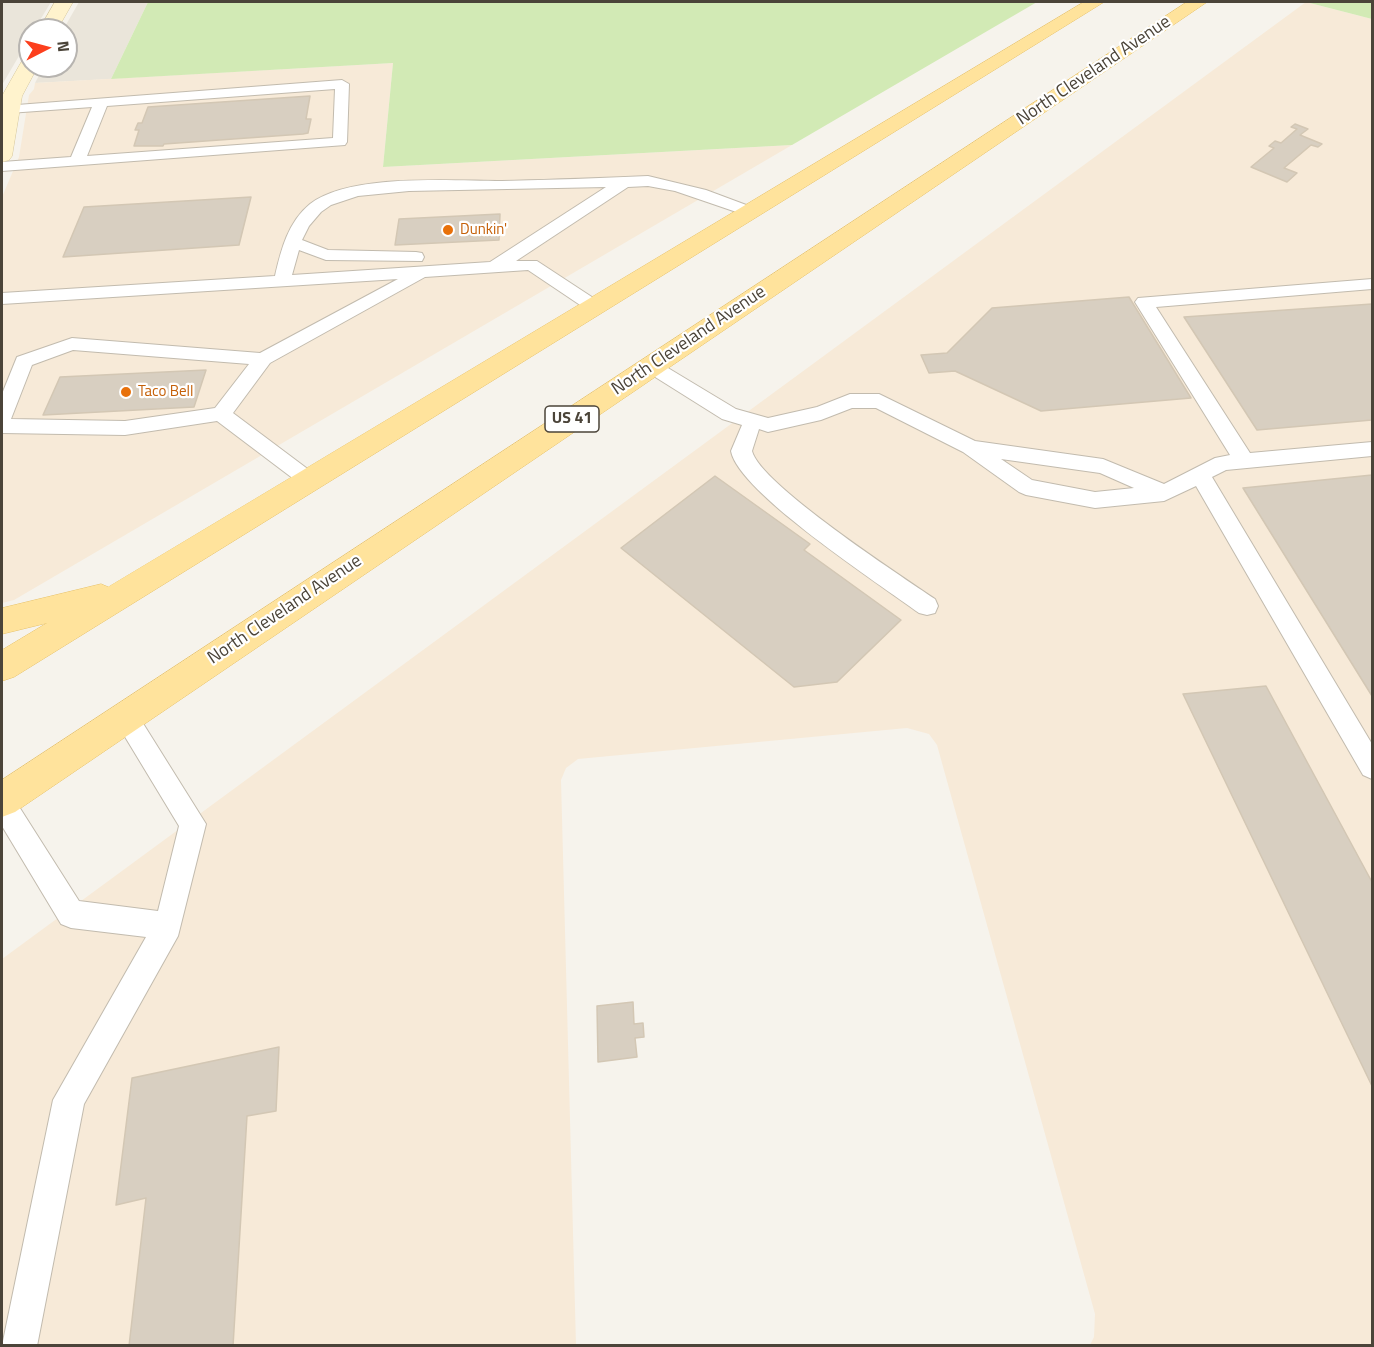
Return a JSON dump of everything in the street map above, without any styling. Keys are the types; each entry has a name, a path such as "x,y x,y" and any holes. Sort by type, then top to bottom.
{"main road":[{"path":"55,18 64,2"},
{"path":"2,667 1095,2"},
{"name":"North Cleveland Avenue","path":"2,802 125,717 1198,2"},
{"path":"2,156 7,104 22,78"},
{"path":"2,621 132,589"}],"lane":[{"path":"2,167 340,142 342,84 101,102 7,104"},
{"path":"77,161 101,102"},
{"path":"282,280 292,242 308,217 323,202 359,191 403,187 648,181 685,187 715,196 751,212"},
{"path":"495,267 623,182"},
{"path":"292,242 326,255 388,258 519,251"},
{"path":"2,298 531,265 595,307"},
{"path":"2,426 125,428 221,414 263,358 426,272"},
{"path":"1244,460 1144,302 1372,284"},
{"path":"2,417 24,361 72,344 263,358"},
{"path":"651,366 729,414 768,425 821,413 850,401 879,401 970,447 1026,487 1095,500 1164,493 1222,463 1372,449"},
{"path":"221,414 310,481"},
{"path":"754,421 741,447 743,458 777,496 927,606"},
{"path":"970,447 1103,466 1164,493"},
{"path":"1200,474 1372,766"},
{"path":"19,1346 69,1100 168,926 193,824 125,717"},
{"path":"2,802 71,914 168,926"}],"shaded area":[{"path":"2,2 51,2 41,18 18,18 18,58 2,85"},
{"path":"79,2 148,2 111,79 35,83 38,78 78,78 78,18 70,18"},
{"path":"1306,2 1372,19 1372,1345 1090,1345 1094,1337 1095,1314 937,745 929,734 907,728 578,759 566,768 561,780 576,1345 2,1345 2,959"},
{"path":"393,63 383,167 792,145 14,600 2,603 2,197 19,157 29,95 35,83"}],"green space":[{"path":"148,2 1037,2 792,145 383,167 393,63 111,79"},
{"path":"1306,2 1372,2 1372,19"}],"building":[{"path":"310,96 306,119 311,119 308,133 164,144 163,146 134,146 139,130 135,130 138,123 142,123 148,107"},
{"path":"1295,124 1308,129 1300,135 1322,144 1318,147 1311,145 1284,168 1297,173 1287,182 1251,167 1274,148 1269,146 1275,141 1281,143 1297,129 1291,127"},
{"path":"251,197 239,245 63,257 84,207"},
{"name":"Dunkin'","path":"500,214 499,240 395,245 399,219"},
{"path":"1129,297 1191,398 1041,411 955,371 929,373 921,355 947,353 992,308"},
{"path":"1372,304 1372,420 1257,430 1184,317"},
{"name":"Taco Bell","path":"206,370 194,407 43,415 60,377"},
{"path":"1372,475 1372,696 1243,488"},
{"path":"715,476 810,544 804,550 901,620 837,682 794,687 621,548"},
{"path":"1266,686 1372,882 1372,1086 1183,694"},
{"path":"633,1002 634,1024 643,1023 644,1037 635,1038 637,1057 598,1062 597,1006"},
{"path":"279,1047 276,1111 247,1116 233,1346 129,1346 146,1198 116,1205 132,1078"}],"place":[{"name":"Dunkin'","path":"448,230"},
{"name":"Taco Bell","path":"126,392"}]}
